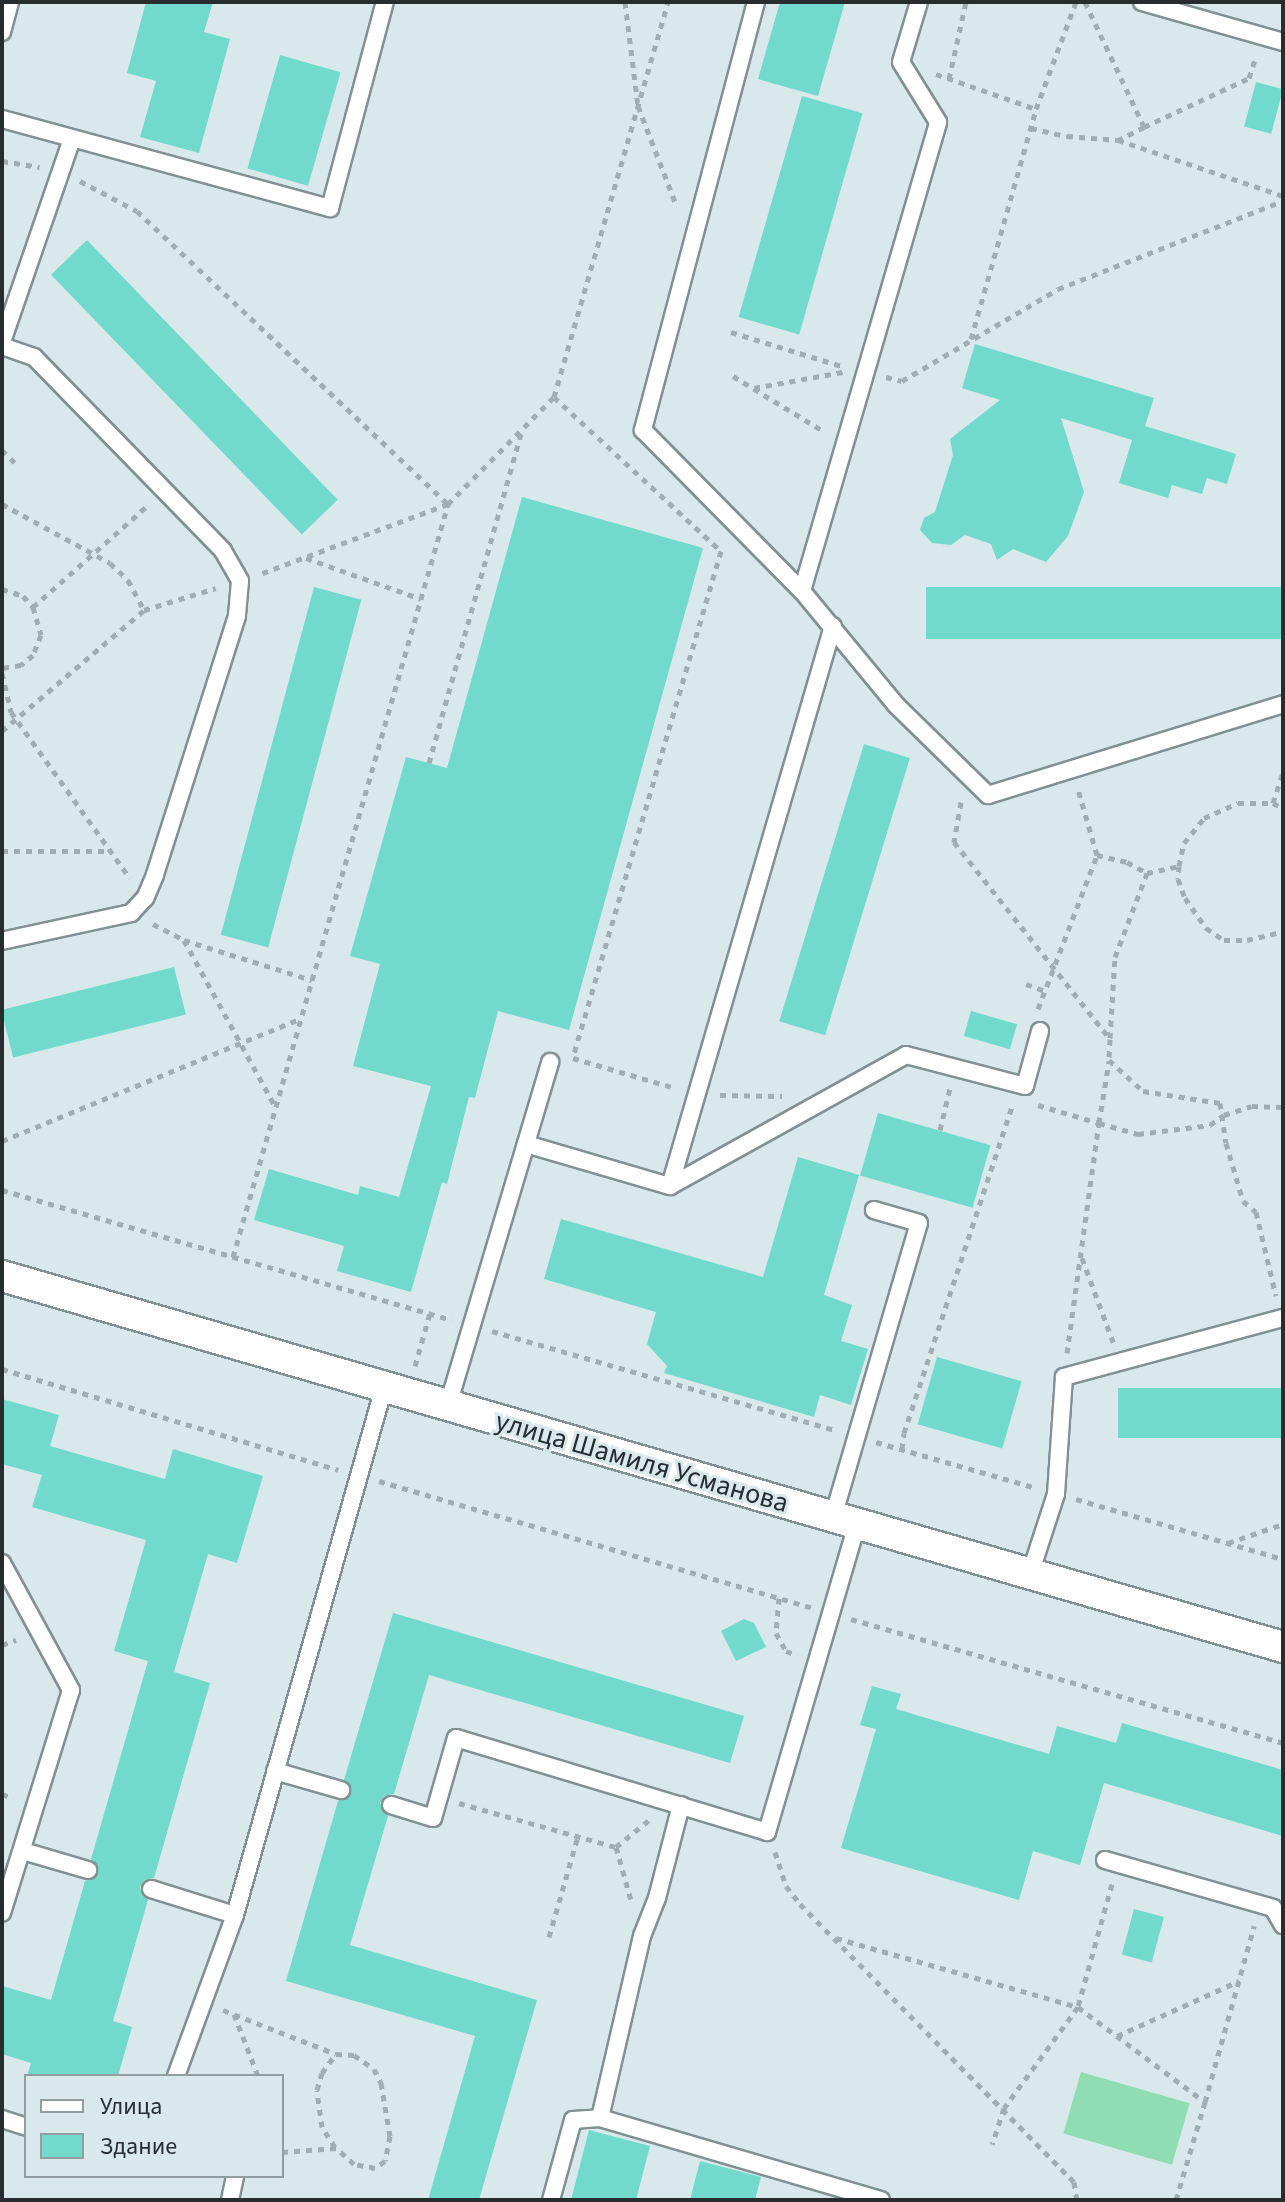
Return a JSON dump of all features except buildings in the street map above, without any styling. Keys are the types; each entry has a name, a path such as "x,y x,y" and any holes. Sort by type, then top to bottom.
{"street":[{"name":"улица Шамиля Усманова","path":"2,1276 1283,1647"}],"lane":[{"path":"2,32 10,2"},
{"path":"2,119 330,208 385,2"},
{"path":"756,2 694,248 643,430 802,591 896,705 988,795 1283,704"},
{"path":"802,591 938,122 901,62 919,2"},
{"path":"1142,2 1283,42"},
{"path":"2,941 131,913 145,898 237,616 240,581 223,551 34,357 2,344 72,139"},
{"path":"670,1186 833,626"},
{"path":"526,1144 670,1186 906,1055 956,1068 1017,1091 1025,1086 1040,1031"},
{"path":"448,1405 550,1062"},
{"path":"391,1805 433,1818 456,1738 767,1832 829,1613 856,1436 919,1223 874,1210"},
{"path":"1030,1574 1056,1494 1064,1377 1282,1318"},
{"path":"177,2074 235,1915 384,1387"},
{"path":"2,1563 71,1690 2,1913"},
{"path":"275,1771 341,1790"},
{"path":"600,2118 642,1936 657,1898 676,1804"},
{"path":"23,1851 88,1870"},
{"path":"1112,1862 1273,1908 1283,1925"},
{"path":"151,1889 235,1915"},
{"path":"551,2200 573,2120 600,2118 881,2200"},
{"path":"2,2119 24,2126"},
{"path":"230,2200 235,2178"}],"path":[{"path":"625,2 638,106 694,248"},
{"path":"2,731 144,610 240,581 448,504 554,397 668,2"},
{"path":"949,79 966,2"},
{"path":"971,340 1036,109 1076,2"},
{"path":"1085,2 1144,127"},
{"path":"1118,140 1249,78 1263,37"},
{"path":"901,62 1036,109"},
{"path":"1031,128 1067,136 1118,140 1283,198"},
{"path":"2,161 61,171 137,211 448,504"},
{"path":"867,373 902,381 1058,289 1283,198"},
{"path":"731,332 855,370 753,388"},
{"path":"733,376 845,444"},
{"path":"554,397 721,551 568,1073"},
{"path":"429,763 523,428"},
{"path":"2,450 17,465"},
{"path":"33,607 164,491"},
{"path":"2,504 110,563 128,580 144,610"},
{"path":"233,1257 448,504"},
{"path":"305,558 421,599"},
{"path":"2,589 23,596 33,607 41,635 33,655 21,665 2,670 11,712 145,898"},
{"path":"2,716 11,712"},
{"path":"1040,1031 1033,1022 1097,855 1072,769"},
{"path":"1273,803 1283,773"},
{"path":"966,774 954,842 1110,1039"},
{"path":"1283,808 1273,803 1238,803 1204,818 1184,843 1178,879 1185,898 1206,928 1224,940 1247,940 1283,932"},
{"path":"2,851 110,851"},
{"path":"1097,855 1127,862 1147,873 1179,866"},
{"path":"1064,1377 1109,1060 1115,957 1147,873"},
{"path":"131,913 184,940 312,980"},
{"path":"184,940 275,1107"},
{"path":"1026,984 1045,991"},
{"path":"2,1141 301,1019"},
{"path":"1109,1060 1143,1091 1220,1103 1243,1201 1256,1212 1282,1318"},
{"path":"940,1130 956,1068"},
{"path":"902,1449 904,1433 964,1262 1017,1091 1099,1123 1138,1134 1210,1125 1224,1115 1252,1106 1283,1107"},
{"path":"2,1190 1283,1559"},
{"path":"1081,1254 1120,1362"},
{"path":"2,1369 359,1476 1283,1743"},
{"path":"1227,1543 1283,1524"},
{"path":"779,1598 776,1633 786,1651 815,1662"},
{"path":"439,1797 616,1847"},
{"path":"616,1847 676,1804"},
{"path":"767,1832 786,1886 1074,2182 1077,2200"},
{"path":"549,1937 578,1836"},
{"path":"616,1847 642,1936"},
{"path":"992,2144 1004,2108 1078,2007 1112,1862"},
{"path":"1176,2200 1240,1980 1258,1904"},
{"path":"834,1938 1078,2007 1205,2102"},
{"path":"1116,2036 1240,1980"},
{"path":"203,2004 336,2054 354,2055 374,2069 387,2102 390,2136 385,2161 375,2168 354,2164 336,2148 322,2127 317,2104 322,2073 336,2054"},
{"path":"234,2014 257,2074"},
{"path":"284,2152 336,2148"}],"green space":[{"path":"1081,2072 1190,2103 1172,2165 1063,2134"}]}
